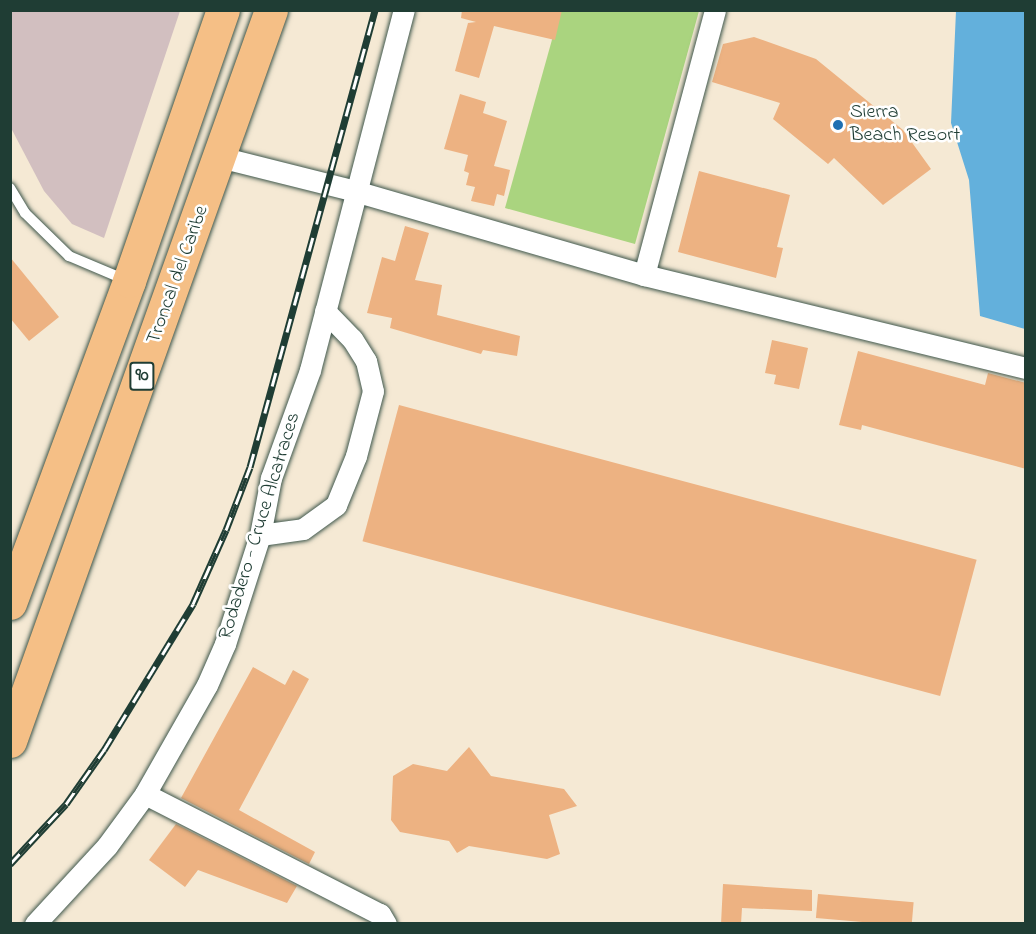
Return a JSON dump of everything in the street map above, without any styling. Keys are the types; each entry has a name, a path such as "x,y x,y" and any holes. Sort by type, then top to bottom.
{"highway":[{"name":"90","path":"13,592 129,281 223,10"},
{"name":"Troncal del Caribe","path":"10,741 272,10"}],"street":[{"name":"Rodadero - Cruce Alcatraces","path":"35,924 107,846 145,794 211,675 242,597 260,535 271,478 310,370 404,10"},
{"path":"644,275 715,10"},
{"path":"220,157 355,191 644,275 1026,368"},
{"path":"260,535 303,529 336,505 356,456 374,391 366,361 352,339 325,311"},
{"path":"145,794 380,914 386,924"}],"lane":[{"path":"10,188 25,213 69,256 129,281"}],"shaded area":[{"path":"10,11 180,11 104,238 72,224 44,191 11,128"}],"green space":[{"path":"560,11 699,11 635,244 505,208"}],"water":[{"path":"956,11 1025,11 1025,329 980,316 969,180 951,123"}],"building":[{"path":"462,10 562,10 555,40 494,26 479,78 455,71 468,23 476,22 461,18"},
{"name":"Sierra Beach Resort","path":"754,37 816,59 903,130 931,169 883,205 834,158 828,164 773,119 780,103 712,82 723,44"},
{"path":"460,94 486,102 483,113 507,121 494,166 510,170 504,196 497,194 494,206 471,201 475,187 466,185 469,173 464,171 468,155 444,149"},
{"path":"699,171 790,195 777,247 783,248 776,278 678,252"},
{"path":"405,226 429,233 415,280 442,285 437,315 520,336 517,356 483,350 481,354 431,340 390,328 392,318 367,313 382,257 395,261"},
{"path":"10,257 59,317 29,341 10,318"},
{"path":"772,340 808,348 799,389 774,384 776,375 765,373"},
{"path":"858,351 985,385 988,373 1026,383 1026,469 862,425 861,430 839,425"},
{"path":"399,405 977,560 940,696 363,541"},
{"path":"253,667 285,685 293,670 309,679 239,810 315,852 309,864 181,798"},
{"path":"469,747 491,776 564,789 577,806 549,815 560,854 547,859 469,846 457,853 449,841 400,832 391,820 393,776 413,764 447,771"},
{"path":"176,824 297,886 287,903 198,870 185,887 149,860"},
{"path":"723,884 812,890 812,911 742,908 741,924 721,924"},
{"path":"818,894 914,902 912,924 816,918"}],"railway":[{"path":"10,864 66,804 104,750 193,604 226,530 250,467 375,10"}],"place":[{"name":"Sierra Beach Resort","path":"838,125"}]}
